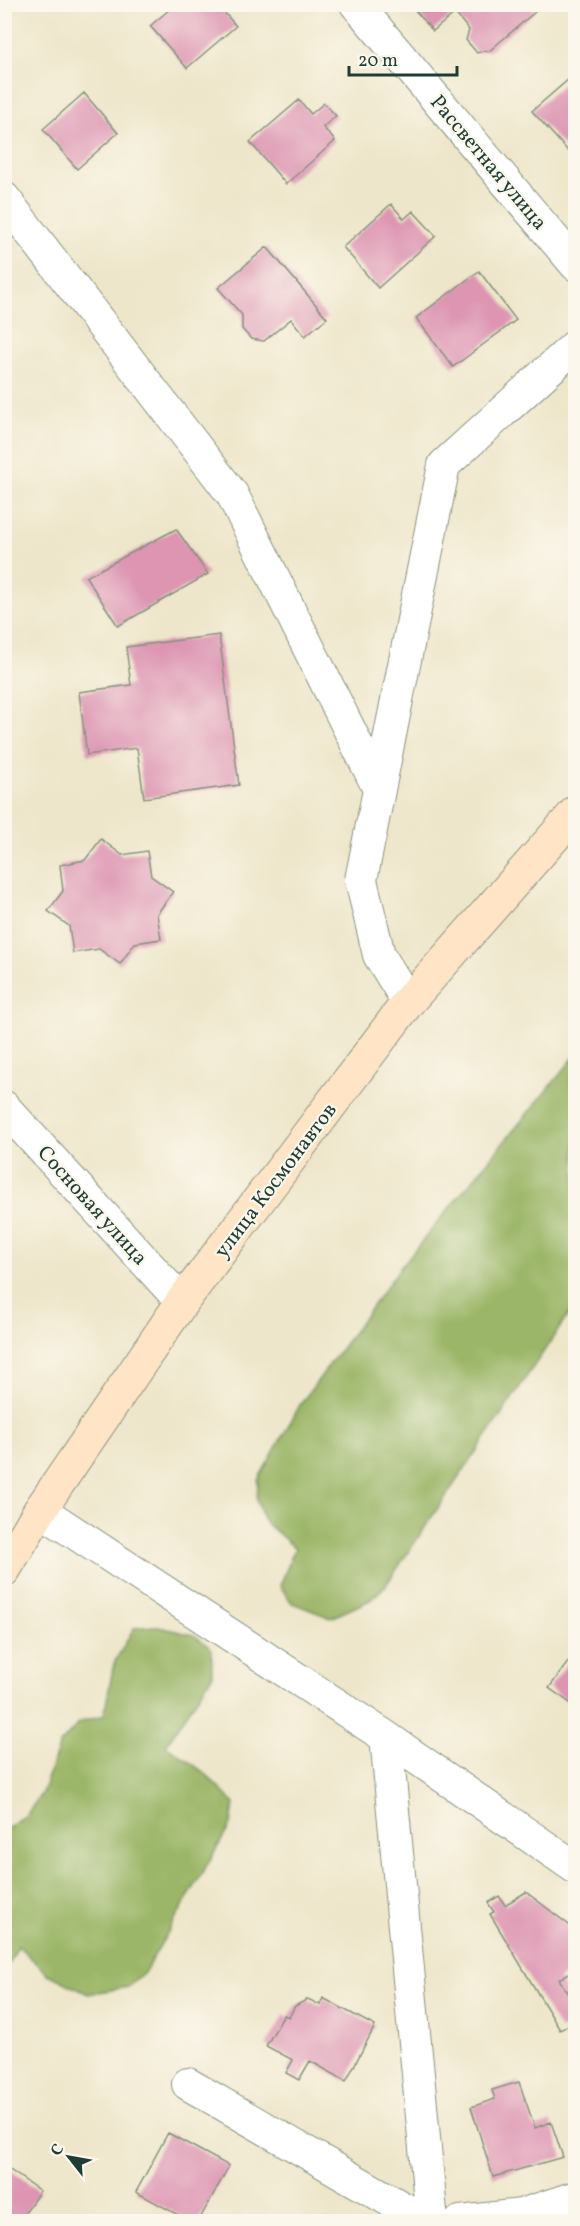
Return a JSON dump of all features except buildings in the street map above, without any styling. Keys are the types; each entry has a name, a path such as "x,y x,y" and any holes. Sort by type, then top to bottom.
{"main road":[{"name":"улица Космонавтов","path":"4,1570 40,1510 182,1302 408,1002 576,812"}],"street":[{"name":"Рассветная улица","path":"356,4 576,265"},
{"path":"4,198 232,494 379,789"},
{"path":"408,1002 379,955 361,880 444,465 576,345"},
{"name":"Сосновая улица","path":"4,1107 182,1302"},
{"path":"40,1510 386,1737 576,1868"},
{"path":"386,1737 432,2222"},
{"path":"188,2084 427,2222"},
{"path":"460,2222 520,2215 576,2196"}],"green space":[{"path":"575,1056 575,1305 386,1585 370,1600 331,1618 292,1603 280,1586 295,1548 264,1521 257,1501 258,1480 300,1405 400,1268"},
{"path":"154,1626 194,1635 212,1649 212,1676 166,1745 205,1773 234,1804 231,1824 144,1973 128,1987 88,1994 48,1974 18,1946 5,1972 5,1830 25,1817 42,1793 60,1744 79,1723 104,1715 114,1663 134,1628"}]}
